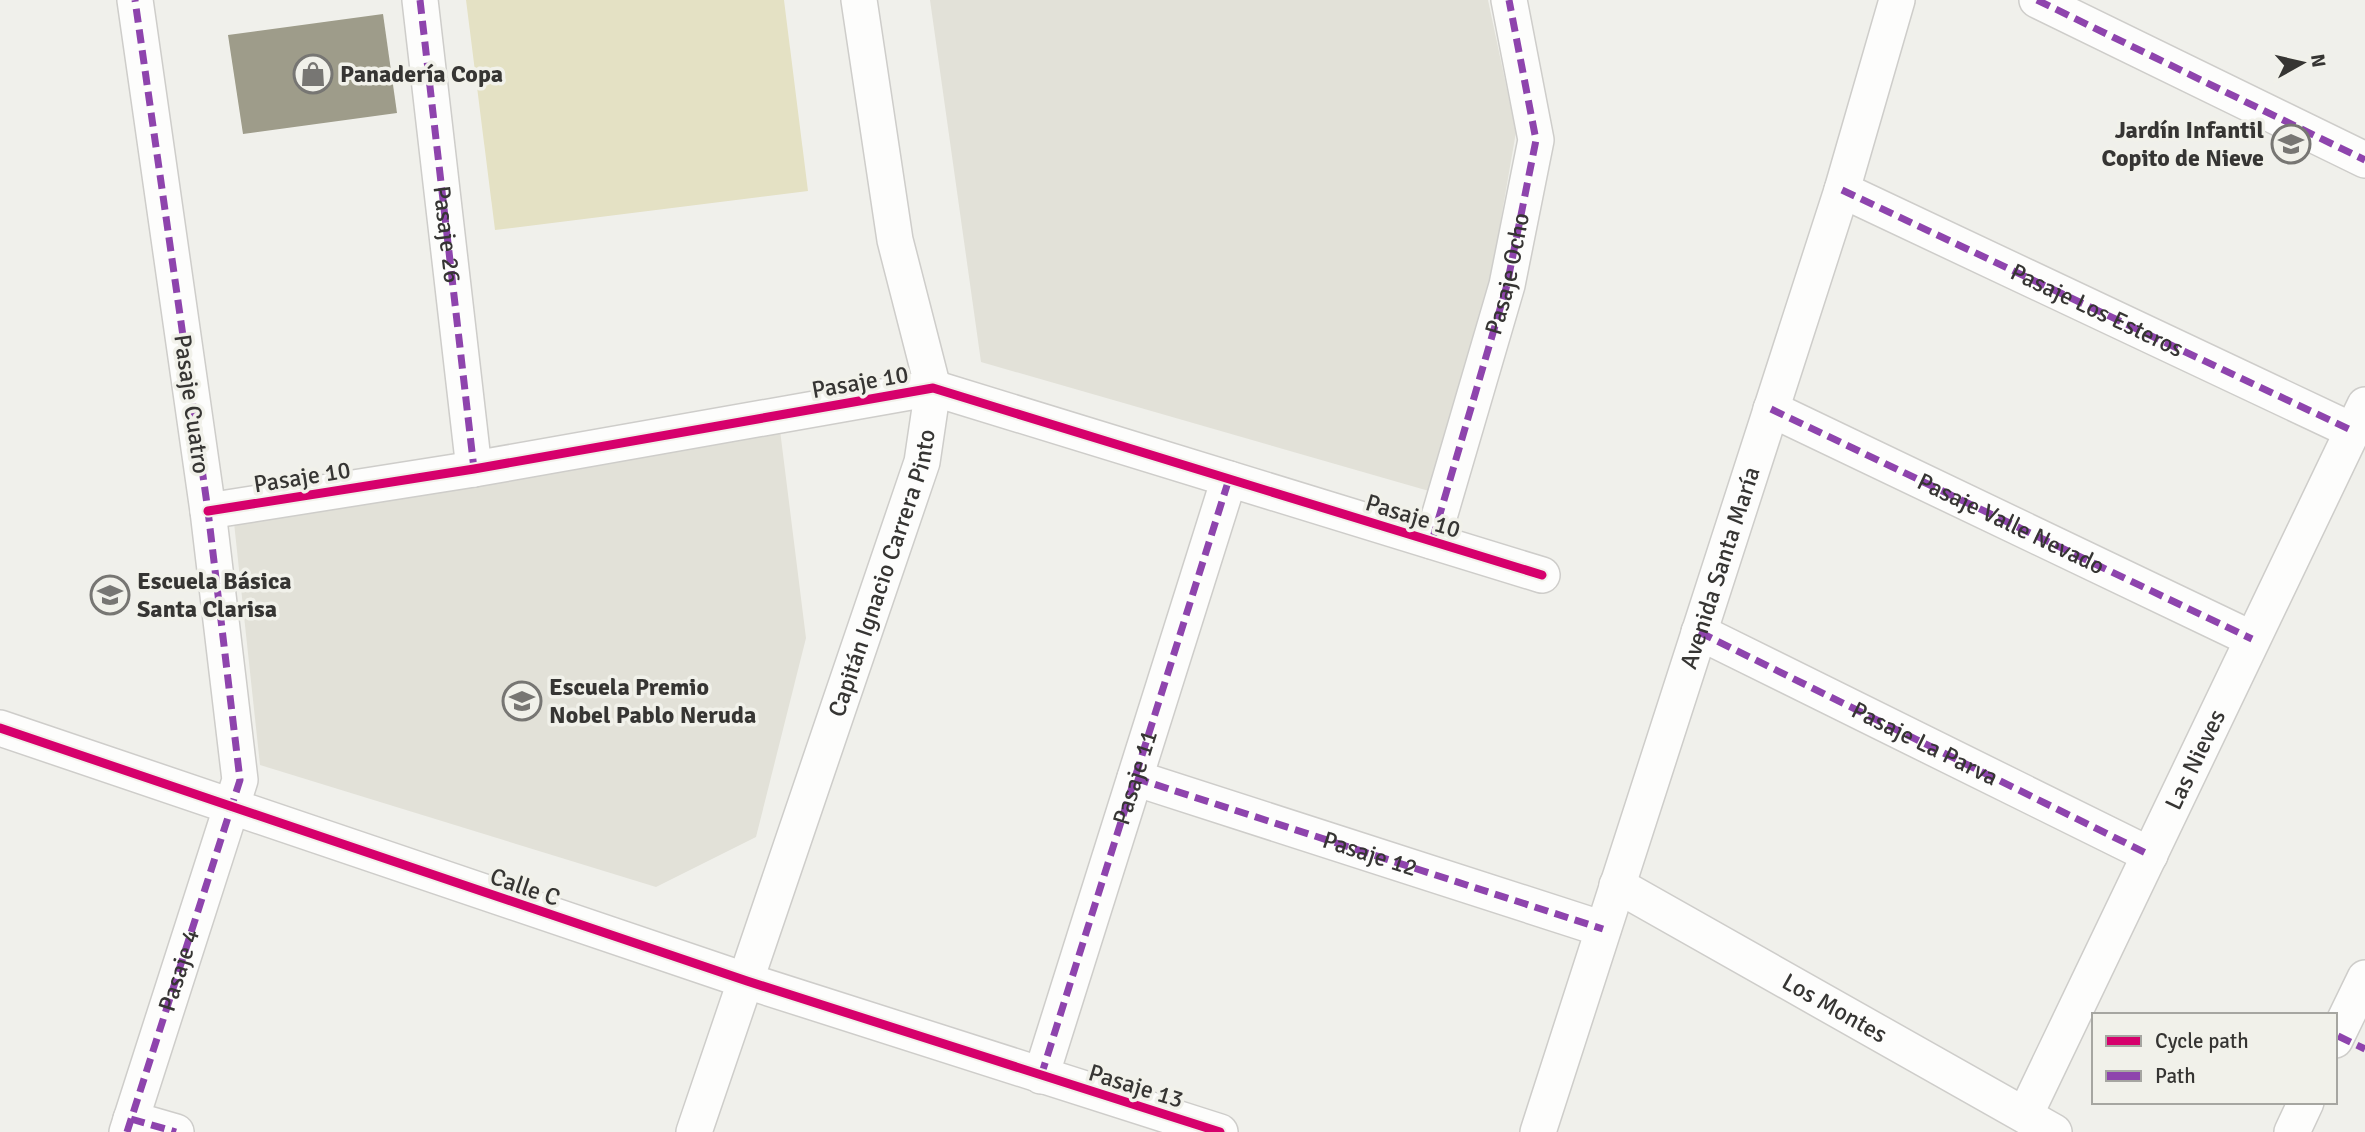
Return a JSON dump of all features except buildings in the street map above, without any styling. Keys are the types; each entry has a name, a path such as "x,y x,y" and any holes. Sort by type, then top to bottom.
{"street":[{"name":"Pasaje Cuatro","path":"135,0 208,512 240,780 233,809"},
{"name":"Pasaje 26","path":"420,0 474,469"},
{"name":"Capitán Ignacio Carrera Pinto","path":"694,1132 922,462 933,388 895,240 859,0"},
{"name":"Pasaje Ocho","path":"1432,541 1507,285 1536,140 1509,0"},
{"name":"Avenida Santa María","path":"1540,1131 1842,190 1897,0"},
{"path":"2037,0 2365,160"},
{"name":"Pasaje Los Esteros","path":"1842,190 2359,418"},
{"name":"Pasaje 10","path":"208,512 474,469 933,388 1542,575"},
{"name":"Pasaje Valle Nevado","path":"1771,409 2252,639"},
{"name":"Las Nieves","path":"2039,1124 2150,855 2359,418"},
{"name":"Pasaje 11","path":"1041,1076 1229,479"},
{"name":"Pasaje La Parva","path":"1699,632 2150,855"},
{"name":"Calle C","path":"0,728 747,981 1041,1076"},
{"name":"Pasaje 12","path":"1135,778 1603,929"},
{"name":"Pasaje 4","path":"129,1125 233,809"},
{"name":"Los Montes","path":"1617,885 2039,1124"},
{"path":"2346,1042 2365,978"},
{"name":"Pasaje 13","path":"1041,1076 1220,1132"},
{"path":"2292,1132 2305,1104"},
{"path":"129,1125 176,1132"}],"shaded area":[{"path":"466,0 784,0 808,191 495,230"},
{"path":"930,0 1488,0 1516,132 1488,294 1429,491 981,362"},
{"name":"Escuela Premio Nobel Pablo Neruda","path":"780,430 806,638 756,837 656,887 260,765 232,504"}],"marked path":[{"path":"127,1132 240,780 208,511 135,0"},
{"path":"420,0 474,469"},
{"path":"1432,541 1507,285 1536,140 1509,0"},
{"path":"2037,0 2365,160"},
{"path":"1842,190 2353,431"},
{"path":"1771,409 2252,639"},
{"path":"1041,1076 1229,479"},
{"path":"1699,632 2150,855"},
{"path":"1135,778 1603,929"},
{"path":"2338,1036 2365,1049"},
{"path":"131,1119 176,1132"}],"cycle path":[{"path":"208,511 474,469 933,388 1542,575"},
{"path":"0,728 747,981 1220,1132"}],"place":[{"name":"Panadería Copa","path":"313,74"},
{"name":"Jardín Infantil Copito de Nieve","path":"2291,144"},
{"name":"Escuela Básica Santa Clarisa","path":"110,595"},
{"name":"Escuela Premio Nobel Pablo Neruda","path":"522,701"}]}
